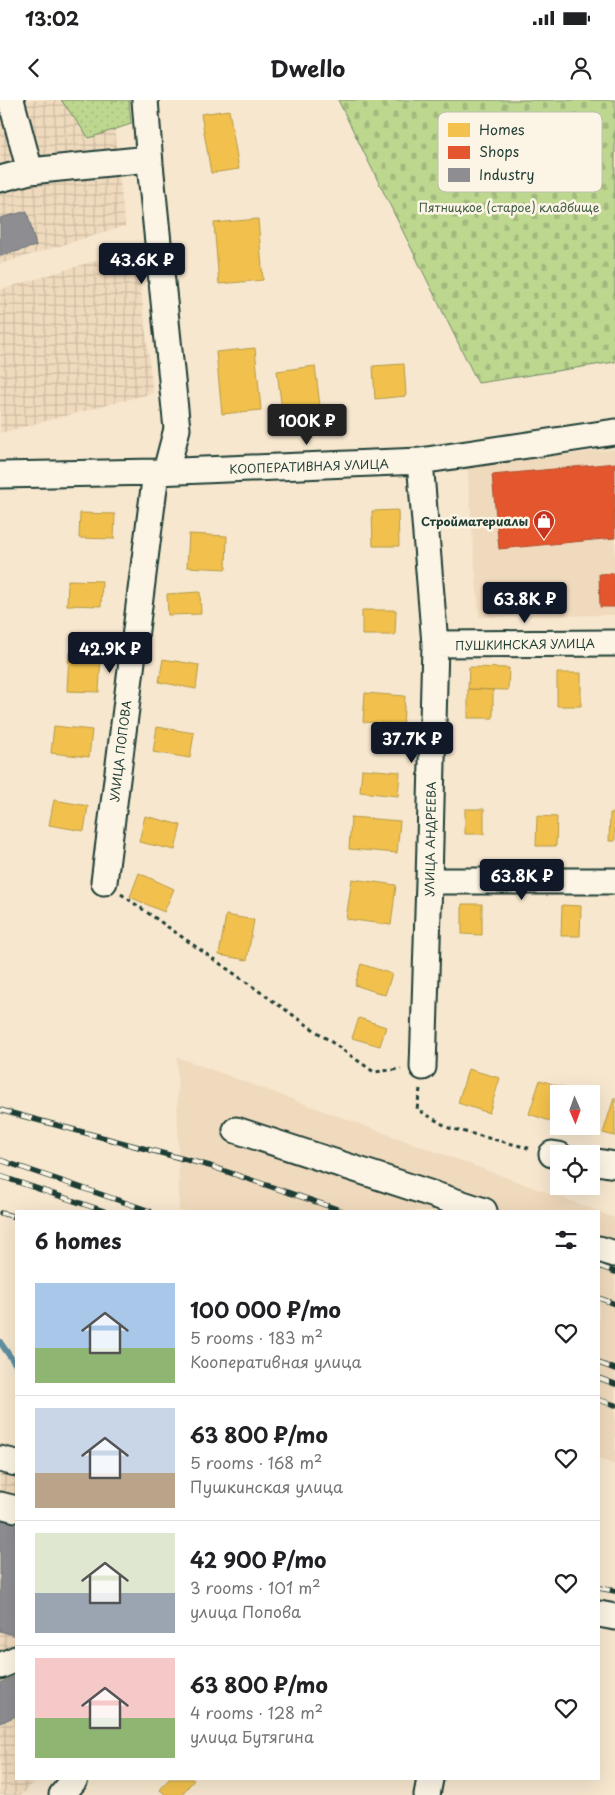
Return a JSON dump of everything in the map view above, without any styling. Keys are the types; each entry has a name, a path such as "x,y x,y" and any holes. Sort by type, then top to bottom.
{"street":[{"path":"11,100 30,171"},
{"name":"УЛИЦА ПОПОВА","path":"104,882 161,471 177,429 149,159 145,100"},
{"path":"0,179 30,171 149,159"},
{"name":"КООПЕРАТИВНАЯ УЛИЦА","path":"0,476 420,461 615,432"},
{"name":"УЛИЦА АНДРЕЕВА","path":"420,461 435,644 430,881 423,1067"},
{"name":"ПУШКИНСКАЯ УЛИЦА","path":"435,644 615,643"},
{"path":"430,881 615,881"},
{"path":"236,1130 481,1210"},
{"path":"600,1162 615,1165"},
{"path":"600,1249 615,1254"},
{"path":"0,1459 15,1463"},
{"path":"0,1505 15,1509"},
{"path":"600,1614 615,1617"},
{"path":"0,1654 15,1659"},
{"path":"0,1666 15,1659"},
{"path":"62,1795 74,1780"},
{"path":"427,1795 430,1780"}],"path":[{"path":"104,882 374,1072 423,1067 417,1109 449,1128 550,1153"}],"shaded area":[{"path":"0,100 111,100 125,226 0,264"},
{"path":"136,248 153,393 0,433 0,290"},
{"name":"Стройматериалы","path":"615,449 615,615 479,617 467,465"},
{"path":"177,1057 550,1195 595,1210 179,1210"},
{"path":"600,1212 615,1218 615,1465 600,1459"},
{"path":"0,1466 15,1470 15,1780 36,1780 22,1795 0,1795"}],"green space":[{"path":"61,100 129,100 131,124 89,138"},
{"name":"Пятницкое (старое) кладбище","path":"338,100 615,100 615,362 478,383"}],"building: Homes":[{"path":"229,110 239,169 211,173 201,114"},
{"path":"258,219 263,280 219,284 214,223"},
{"path":"255,348 261,410 222,414 216,352"},
{"path":"404,364 406,396 375,399 373,366"},
{"path":"315,366 320,406 282,410 277,371"},
{"path":"398,510 399,546 373,546 372,511"},
{"path":"80,513 115,514 114,539 79,538"},
{"path":"189,534 227,536 226,569 187,567"},
{"path":"68,580 102,581 101,606 67,605"},
{"path":"200,592 201,614 168,615 167,594"},
{"path":"362,610 396,610 395,635 362,635"},
{"path":"69,653 101,655 99,692 67,691"},
{"path":"163,659 199,665 196,689 159,682"},
{"path":"469,667 509,668 508,690 468,689"},
{"path":"557,673 581,673 581,706 557,706"},
{"path":"468,689 493,690 493,718 468,718"},
{"path":"365,693 405,696 403,724 363,722"},
{"path":"54,726 92,730 89,757 51,753"},
{"path":"157,727 194,733 190,758 153,752"},
{"path":"362,769 400,772 398,796 360,792"},
{"path":"54,800 88,806 84,831 49,825"},
{"path":"465,809 484,809 484,834 465,834"},
{"path":"610,813 615,813 615,841 609,841"},
{"path":"145,816 181,825 175,850 139,842"},
{"path":"537,816 557,817 556,846 536,846"},
{"path":"351,817 400,821 397,853 349,849"},
{"path":"139,873 174,889 164,912 130,897"},
{"path":"352,879 396,885 391,925 346,919"},
{"path":"462,904 482,904 482,935 462,934"},
{"path":"562,905 581,906 580,936 561,936"},
{"path":"226,915 254,920 247,960 219,955"},
{"path":"361,964 392,974 385,995 355,985"},
{"path":"359,1018 386,1027 380,1046 352,1038"},
{"path":"468,1069 500,1078 489,1113 458,1103"},
{"path":"540,1080 556,1085 550,1085 550,1121 529,1114"},
{"path":"615,1098 615,1136 603,1133"},
{"path":"168,1780 194,1780 181,1795 166,1795 160,1790"}],"building: Shops":[{"path":"615,463 615,538 499,549 492,475"},
{"path":"615,573 615,607 600,607 599,574"}],"building: Industry":[{"path":"27,211 36,246 0,256 0,218"},
{"path":"0,1511 15,1516 15,1636 0,1631"},
{"path":"15,1676 15,1716 0,1723 0,1683"}],"waterway":[{"path":"0,1342 15,1364"}],"railway":[{"path":"0,1110 210,1166 340,1210"},
{"path":"0,1160 147,1210"},
{"path":"0,1176 101,1210"},
{"path":"1,1213 15,1217"},
{"path":"600,1266 615,1272"},
{"path":"600,1298 615,1304"},
{"path":"600,1363 615,1369"},
{"path":"600,1378 615,1384"},
{"path":"600,1400 615,1405"},
{"path":"600,1588 615,1591"}],"place":[{"name":"Стройматериалы","path":"544,540"}]}
